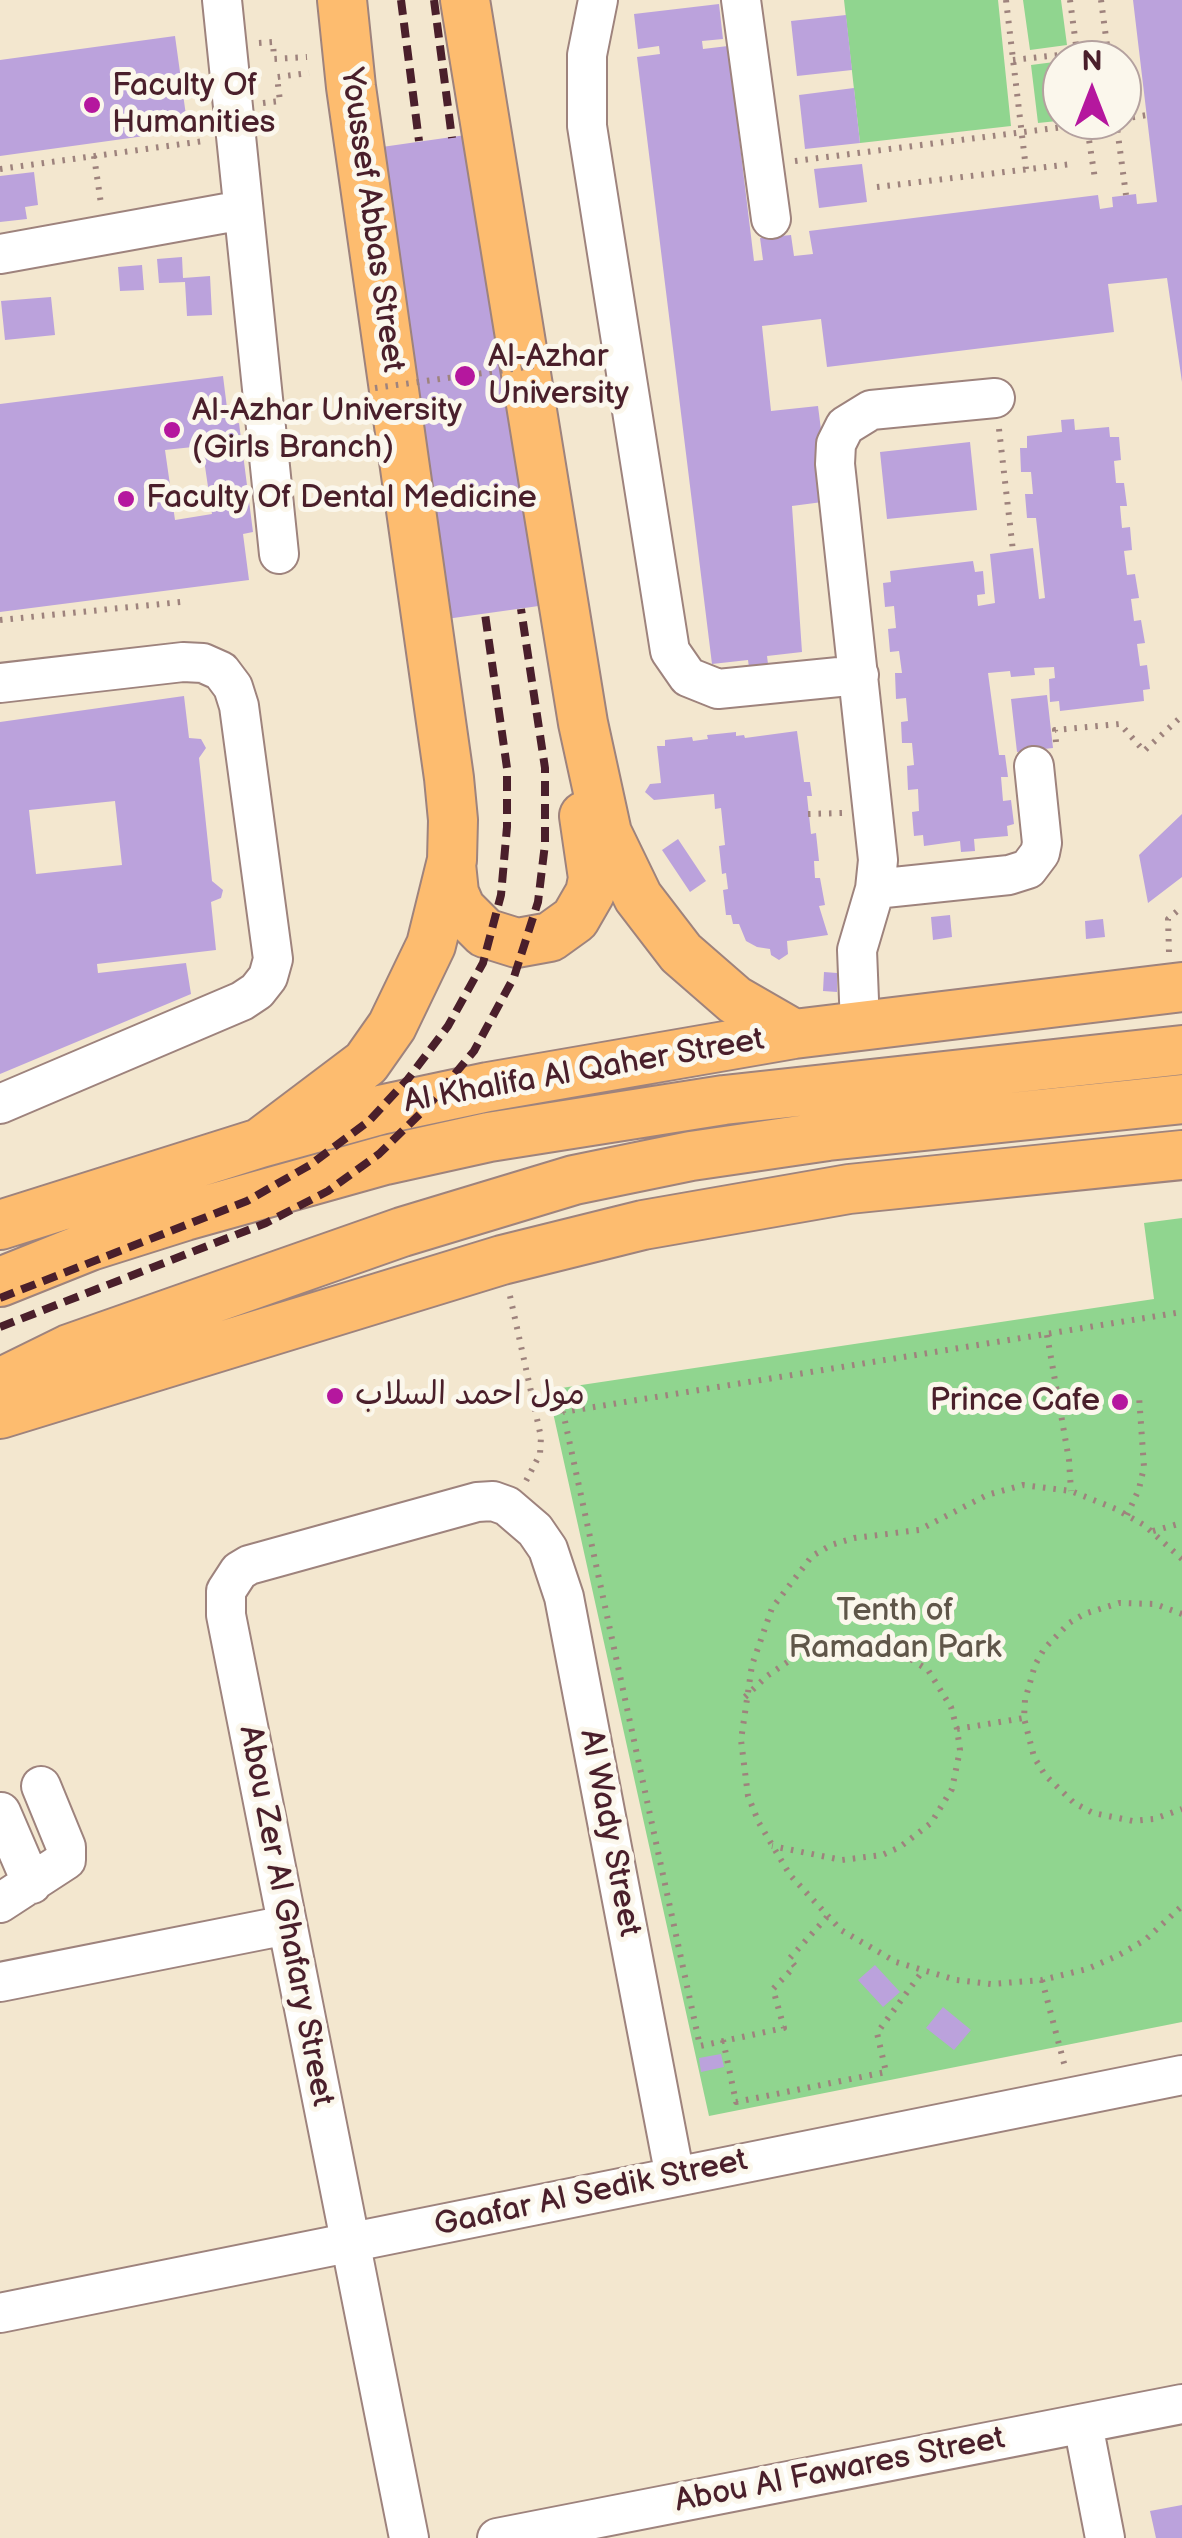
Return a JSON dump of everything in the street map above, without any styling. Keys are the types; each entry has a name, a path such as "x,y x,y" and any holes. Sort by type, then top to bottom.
{"main road":[{"name":"Youssef Abbas Street","path":"260,1143 366,1063 375,1051 413,986 431,945 452,860 449,778 342,0"},
{"path":"465,0 583,723 607,833 638,896 681,953 734,1000 794,1034"},
{"path":"452,860 454,894 461,909 485,933 517,943 534,942 550,937 575,920 590,894 593,878 578,769 583,723"},
{"name":"Al Khalifa Al Qaher Street","path":"0,1225 260,1143 380,1110 488,1087 794,1034 1177,988"},
{"path":"0,1282 90,1246 222,1205 385,1160 489,1137 724,1100 1182,1050"},
{"path":"0,1383 69,1349 402,1232 574,1180 691,1156 828,1136 1182,1100"},
{"path":"0,1414 502,1260 643,1225 850,1188 1182,1155"}],"street":[{"path":"222,0 278,554"},
{"path":"598,0 587,55 587,126 670,651 688,677 718,689 859,674"},
{"path":"741,0 771,219"},
{"path":"0,254 243,210"},
{"path":"860,1025 857,950 875,889 878,860 835,464 839,435 852,419 870,410 995,398"},
{"path":"0,683 183,662 202,663 220,671 234,687 239,706 273,959 258,992 242,1001 0,1104"},
{"path":"875,889 1010,876 1028,869 1042,842 1034,766"},
{"name":"Abou Zer Al Ghafary Street","path":"410,2538 226,1615 226,1592 231,1580 249,1565 459,1507 494,1501 507,1506"},
{"name":"Al Wady Street","path":"507,1506 521,1515 548,1549 564,1597 675,2177"},
{"path":"1,1812 16,1893 66,1860 66,1848 41,1786"},
{"path":"0,1982 287,1925"},
{"name":"Gaafar Al Sedik Street","path":"0,2313 1182,2075"},
{"name":"Abou Al Fawares Street","path":"497,2538 1182,2404"},
{"path":"1083,2424 1105,2538"}],"path":[{"path":"1006,0 1026,169"},
{"path":"1070,0 1076,40"},
{"path":"1101,0 1106,40"},
{"path":"292,58 307,56"},
{"path":"1013,60 1042,59"},
{"path":"294,74 310,73"},
{"path":"1142,116 1147,115"},
{"path":"764,165 1042,130"},
{"path":"0,169 235,137"},
{"path":"1089,140 1095,180"},
{"path":"1121,140 1126,196"},
{"path":"94,156 105,235"},
{"path":"877,187 1072,164"},
{"path":"376,388 556,363"},
{"path":"995,398 1013,551"},
{"path":"0,620 181,602"},
{"path":"1034,766 1059,764 1055,730 1120,724 1144,751 1182,716"},
{"path":"1177,988 1168,920 1182,907"},
{"path":"502,1260 542,1437 533,1472 507,1506"},
{"path":"827,1917 790,1959 795,1966 773,1990 784,2028 700,2046 562,1412 1182,1312"},
{"path":"1047,1335 1071,1491"},
{"path":"1126,1515 1140,1488 1144,1467 1139,1396"},
{"path":"1182,1559 1126,1515 1071,1491 1023,1486 1004,1490 918,1530 854,1538 832,1545 812,1556 772,1608 760,1636 745,1698 740,1740 748,1796 790,1875 827,1917 868,1948 922,1972 991,1984 1042,1980 1087,1969 1145,1940 1182,1906"},
{"path":"1152,1532 1182,1524"},
{"path":"1182,1614 1155,1604 1119,1603 1084,1614 1069,1623 1044,1649 1024,1700 1028,1738 1040,1766 1058,1791 1074,1804 1093,1813 1134,1821 1182,1809"},
{"path":"745,1698 767,1676 808,1648 826,1641 871,1641 893,1648 928,1670 951,1707 957,1729 957,1770 948,1798 931,1822 900,1847 882,1855 842,1860 771,1845"},
{"path":"957,1729 1024,1718"},
{"path":"723,2040 736,2102 886,2072 876,2034 922,1972"},
{"path":"1042,1980 1073,2097"}],"green space":[{"path":"844,0 998,0 1011,126 860,143"},
{"path":"1023,0 1061,0 1066,40 1042,40 1042,48 1030,50"},
{"path":"1042,64 1042,123 1038,123 1031,65"},
{"name":"Tenth of Ramadan Park","path":"1182,1218 1182,2022 709,2116 548,1390 1154,1299 1144,1223"}],"building":[{"path":"1133,0 1182,0 1182,382 1167,278 1108,284 1114,332 827,367 821,319 762,326 771,411 818,406 830,501 792,506 802,652 767,656 769,672 750,675 748,660 712,664 637,57 660,54 659,46 638,49 634,14 719,4 723,39 702,41 703,49 728,46 754,261 763,260 760,238 791,235 794,256 813,254 809,231 1098,195 1100,209 1113,207 1112,197 1136,194 1137,204 1157,202 1142,76 1142,40 1138,40"},
{"path":"846,15 852,70 797,76 791,21"},
{"name":"Faculty Of Humanities","path":"175,36 188,130 0,156 0,60"},
{"path":"854,88 860,143 805,149 799,95"},
{"name":"Al-Azhar University","path":"487,132 560,603 439,620 375,148"},
{"path":"862,164 867,202 819,208 814,169"},
{"path":"34,172 38,205 25,207 27,219 0,222 0,176"},
{"path":"182,257 183,278 210,276 212,315 187,316 185,282 159,283 157,259"},
{"path":"142,265 144,290 120,291 118,267"},
{"path":"51,297 55,335 5,340 1,301"},
{"path":"223,376 229,424 239,423 253,532 243,534 249,580 0,612 0,404","holes":["202,446 212,514 175,520 165,450"]},
{"path":"1074,419 1075,430 1109,427 1110,437 1119,437 1121,460 1114,461 1116,483 1124,483 1127,506 1120,506 1122,528 1130,527 1132,550 1124,551 1127,575 1135,574 1139,598 1131,599 1134,621 1141,620 1145,643 1137,644 1140,666 1147,665 1150,689 1143,690 1144,701 1060,711 1059,701 1050,702 1049,679 1055,678 1054,667 1034,668 1035,675 1011,677 1010,671 988,673 999,755 1005,755 1008,777 1001,777 1003,801 1011,800 1014,824 1007,826 1008,836 974,839 975,851 961,852 960,841 924,846 923,835 914,836 912,812 919,811 918,789 908,790 907,766 914,765 912,743 902,743 901,722 908,721 906,698 896,699 895,673 902,673 899,651 890,652 888,629 896,628 894,606 885,607 883,583 891,582 890,571 973,561 975,572 983,571 985,594 977,595 978,606 995,603 990,554 1033,548 1039,599 1045,598 1036,518 1027,518 1025,494 1033,494 1031,472 1021,472 1020,448 1027,448 1027,436 1062,432 1061,420"},
{"path":"970,442 977,510 887,519 880,452"},
{"path":"1047,695 1053,748 1017,752 1011,699"},
{"path":"184,696 189,738 201,739 206,748 199,758 212,881 223,890 221,898 211,902 216,950 97,964 98,973 186,963 191,994 0,1074 0,722","holes":["115,801 122,865 36,874 29,810"]},
{"path":"797,731 804,782 810,782 812,796 807,796 811,834 816,833 819,861 814,861 815,878 820,878 825,905 819,906 828,935 787,941 788,954 779,960 771,955 770,949 746,941 739,924 733,924 731,915 726,915 723,890 728,889 719,846 725,845 721,808 715,809 714,794 654,800 645,792 650,784 661,783 657,746 665,746 665,740 692,737 693,741 708,739 707,735 736,732 736,736 745,738"},
{"path":"1182,814 1182,877 1148,903 1139,855"},
{"path":"678,839 706,881 690,892 662,850"},
{"path":"950,915 952,937 933,940 931,917"},
{"path":"1103,919 1105,937 1086,939 1085,921"},
{"path":"824,972 837,973 837,992 823,991"},
{"path":"875,1965 900,1992 883,2007 858,1980"},
{"path":"943,2007 971,2030 954,2050 926,2028"},
{"path":"721,2054 724,2067 701,2072 699,2058"},
{"path":"1182,2505 1182,2538 1156,2538 1150,2511"}],"railway":[{"path":"401,0 419,141"},
{"path":"434,0 452,138"},
{"path":"0,1327 266,1223 328,1191 379,1154 429,1105 474,1051 514,977 538,902 545,844 545,768 521,609"},
{"path":"0,1298 247,1201 310,1165 369,1121 408,1079 448,1026 483,963 501,895 507,768 485,614"}],"place":[{"name":"Faculty Of Humanities","path":"92,105"},
{"name":"Al-Azhar University","path":"465,376"},
{"name":"Al-Azhar University (Girls Branch)","path":"172,430"},
{"name":"Faculty Of Dental Medicine","path":"126,499"},
{"name":"مول احمد السلاب","path":"335,1396"},
{"name":"Prince Cafe","path":"1120,1402"}]}
